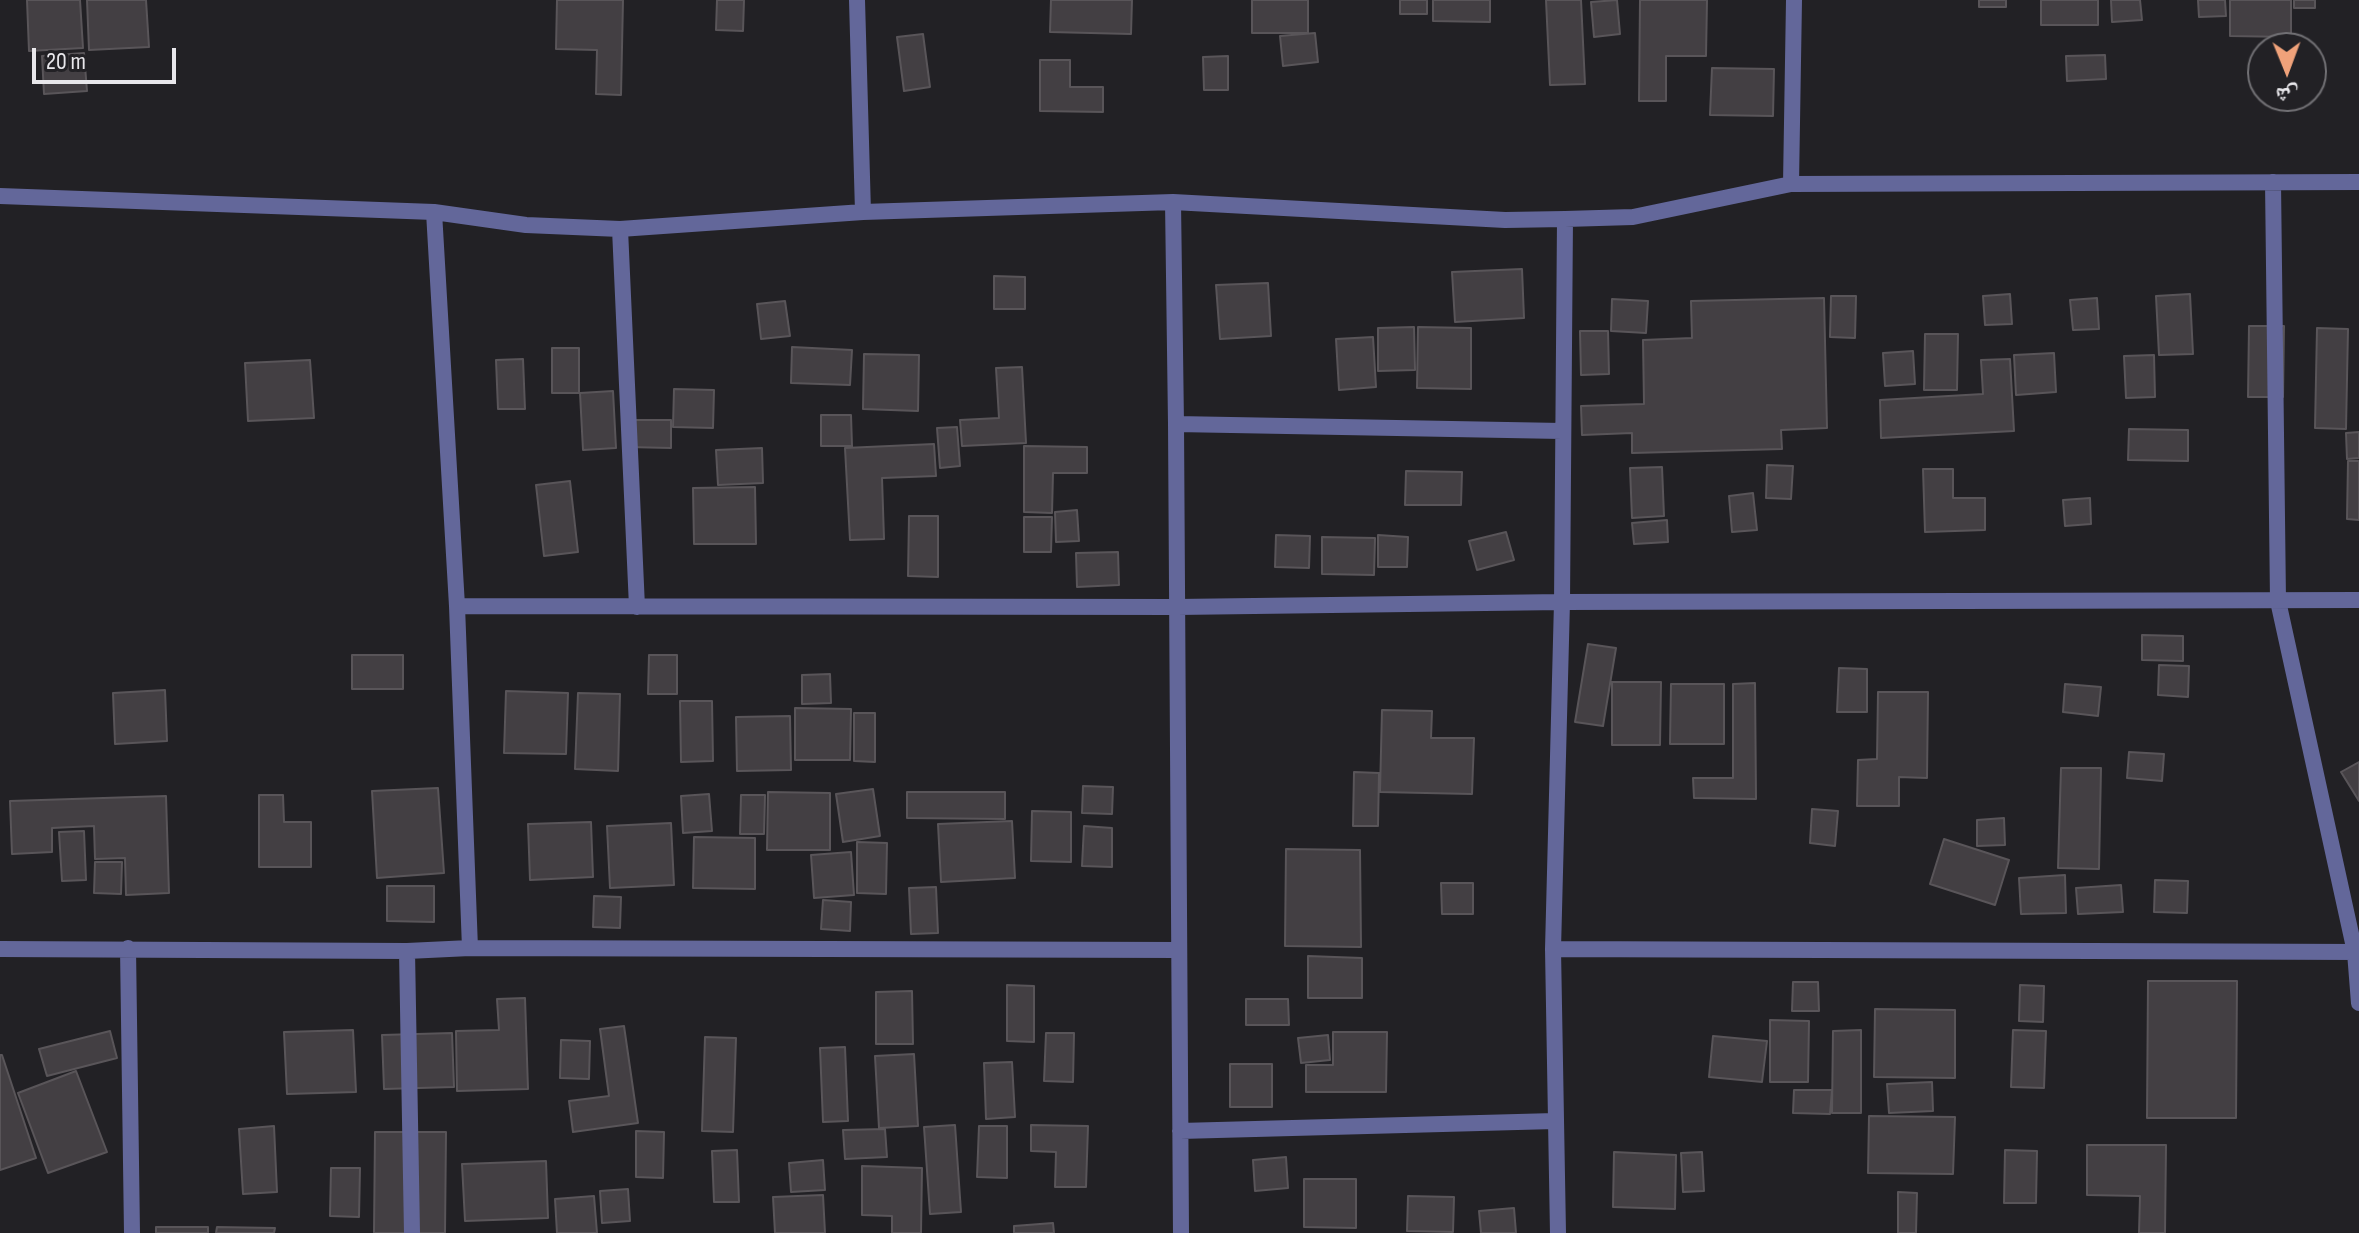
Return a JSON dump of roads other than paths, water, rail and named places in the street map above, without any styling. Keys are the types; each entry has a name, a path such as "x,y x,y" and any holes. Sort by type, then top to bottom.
{"street":[{"path":"857,0 863,212"},
{"path":"1791,184 1794,0"},
{"path":"2273,182 2278,601 2357,952 2359,1003"},
{"path":"0,196 434,212 526,225 620,229 863,212 1173,202 1505,220 1565,219 1633,217 1791,184 2359,182"},
{"path":"1173,202 1181,1233"},
{"path":"434,212 457,606 470,948"},
{"path":"1558,1233 1553,949 1562,602 1565,219"},
{"path":"620,229 637,607"},
{"path":"1176,424 1562,431"},
{"path":"457,606 1177,607 1562,602 2359,600"},
{"path":"128,948 132,1233"},
{"path":"0,949 1179,950"},
{"path":"1553,949 2357,952"},
{"path":"407,951 412,1233"},
{"path":"1180,1131 1555,1121"}]}
